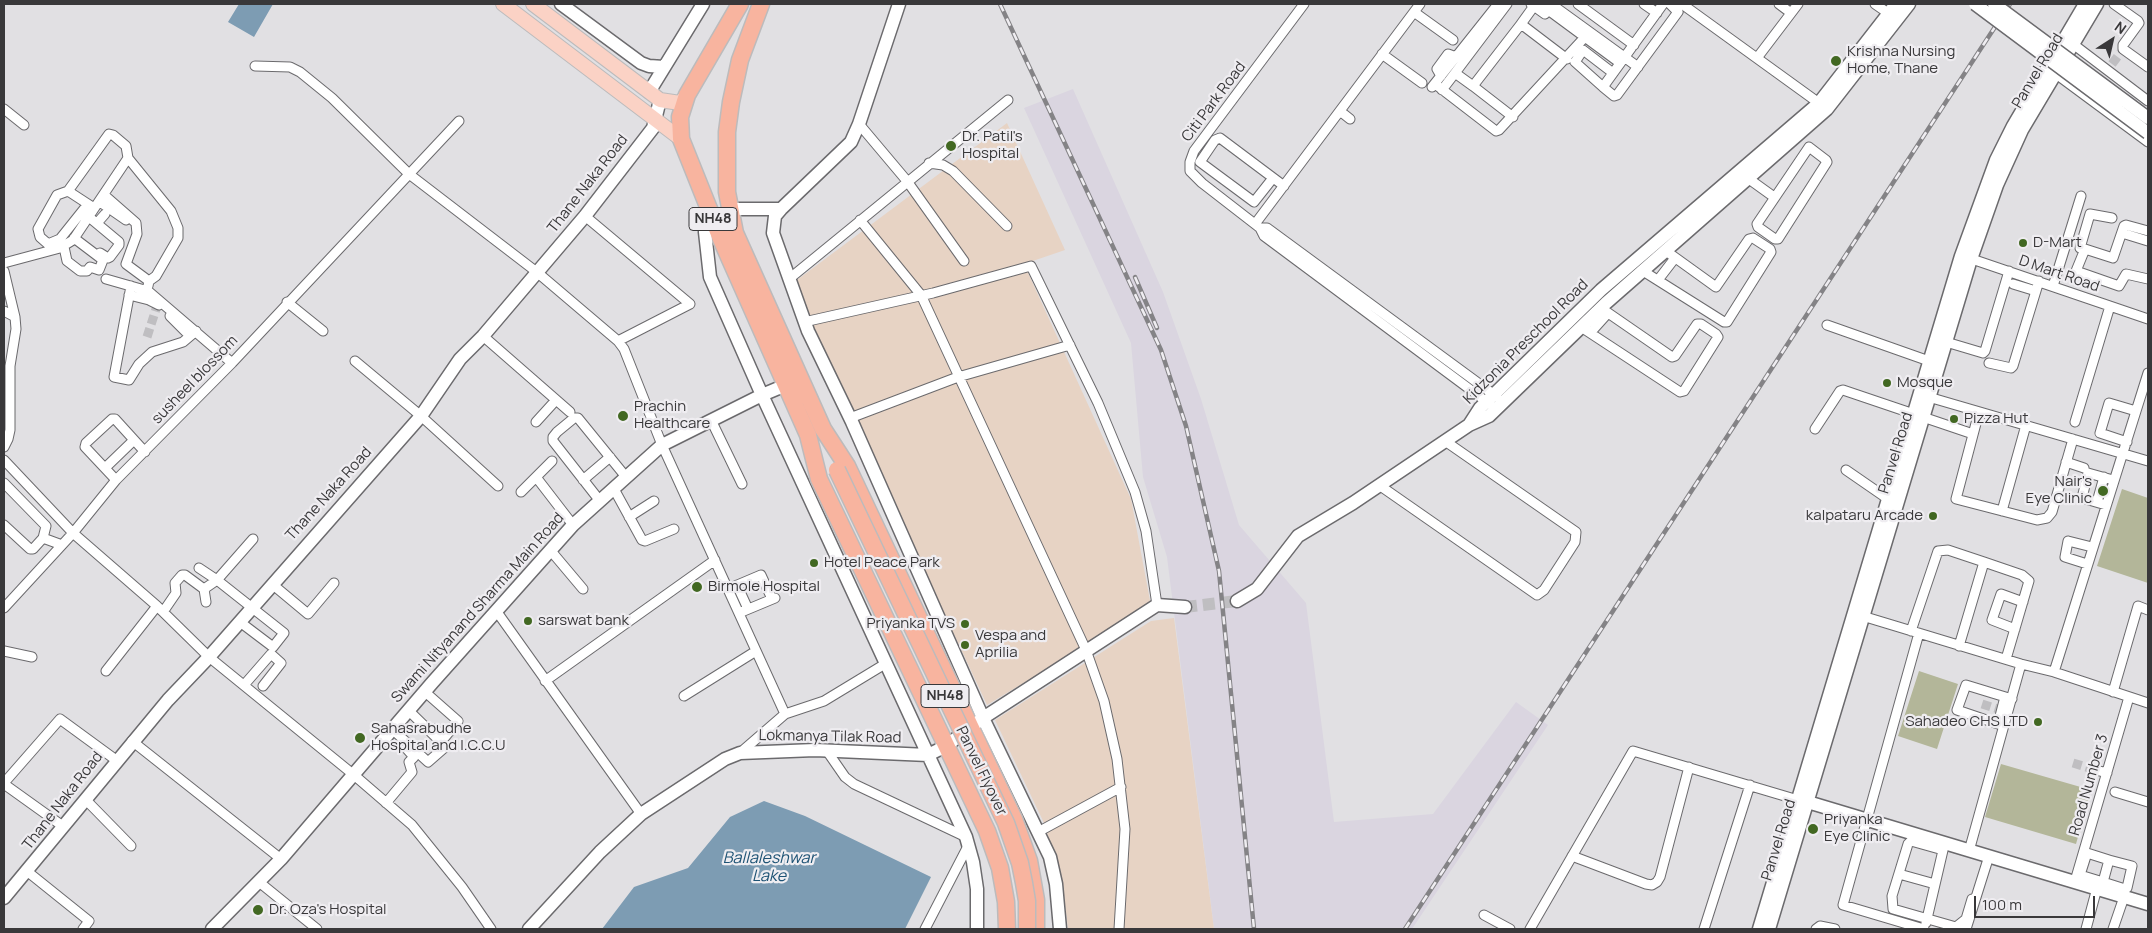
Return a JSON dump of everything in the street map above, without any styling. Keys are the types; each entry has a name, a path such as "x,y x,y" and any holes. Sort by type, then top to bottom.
{"highway":[{"name":"NH48","path":"740,4 687,94 680,117 681,139 714,221 793,382 823,428"},
{"name":"NH48","path":"761,4 740,60 731,102 726,170 729,209 735,234 793,382 808,435"},
{"name":"Panvel Flyover","path":"823,428 833,472 997,827 1011,865 1017,902 1017,929"},
{"path":"823,428 847,466 977,723 1029,861 1036,900 1036,929"},
{"name":"Panvel Flyover","path":"808,435 833,472 1006,823 1022,869 1027,901 1027,929"},
{"path":"808,435 819,479 994,848 1006,902 1007,929"}],"main road":[{"path":"503,4 681,139"},
{"path":"533,4 655,96 680,103 687,94"}],"street":[{"path":"561,4 641,63 649,66 664,67"},
{"name":"Thane Naka Road","path":"4,898 28,872 132,741 168,700 210,657 421,416 460,359 483,336 585,216 653,128 656,120 655,96 664,67 703,4"},
{"path":"899,4 860,124 851,142 834,161 781,209 775,216 773,233 804,322 850,418 977,723 1050,857 1056,884 1060,929"},
{"name":"Citi Park Road","path":"1257,226 1202,183 1190,171 1190,162 1194,151 1304,4"},
{"path":"1420,4 1284,186 1257,226 1264,236 1361,303 1495,402"},
{"path":"1436,87 1441,76 1498,4"},
{"path":"1436,87 1455,73 1507,4"},
{"path":"1578,4 1634,45"},
{"path":"1644,4 1657,13"},
{"path":"1603,87 1663,4"},
{"path":"1613,73 1583,50 1575,62 1614,96 1617,95 1678,12 1670,4"},
{"path":"1682,4 1695,7 1757,58 1823,106"},
{"path":"1779,4 1791,13"},
{"path":"1757,58 1798,4"},
{"path":"1875,4 1892,9"},
{"name":"Kidzonia Preschool Road","path":"1495,402 1601,290 1749,180 1796,138 1909,4"},
{"path":"1975,4 2148,133"},
{"path":"1994,4 2148,118"},
{"name":"Panvel Road","path":"1769,929 1803,801 1919,415 1930,361 1966,257 1996,160 2052,71 2069,41 2085,4"},
{"name":"Panvel Road","path":"2069,41 2096,4"},
{"path":"2114,4 2138,21 2139,24 2123,46 2122,51 2148,67"},
{"path":"1473,86 1521,24 1541,5"},
{"path":"1541,5 1622,60"},
{"path":"1541,5 1585,37 1622,60 1638,67"},
{"path":"1541,5 1576,38 1578,47"},
{"name":"Kidzonia Preschool Road","path":"1445,441 1469,425 1480,408 1495,402 1586,330 1643,271 1671,255 1680,231 1823,106 1892,9"},
{"path":"1414,12 1453,40"},
{"path":"1521,24 1567,59"},
{"path":"1436,87 1496,131 1499,130 1514,117 1585,37"},
{"path":"2069,41 2110,67 2148,101"},
{"path":"1382,54 1422,83"},
{"path":"255,66 290,67 300,72 332,98 409,174 538,272 618,341 624,349 662,444 785,714"},
{"path":"2052,71 2148,142"},
{"path":"1455,73 1514,117"},
{"path":"789,279 1008,100"},
{"path":"4,109 24,126"},
{"path":"1340,111 1350,119"},
{"name":"susheel blossom","path":"4,608 73,533 116,480 232,363 287,302 459,121"},
{"path":"860,124 907,181 964,261"},
{"path":"1209,131 1284,186"},
{"path":"94,207 60,239 48,244 40,237 38,229 57,195 68,191 109,134 126,146 128,158 171,212 178,228 178,238 156,276 149,281 148,291"},
{"path":"1217,138 1200,162 1251,201 1256,201 1273,178"},
{"path":"1796,138 1809,147 1826,160 1827,162 1778,239 1758,228 1757,224 1774,196 1809,147"},
{"path":"4,263 64,247 75,236 128,158"},
{"path":"929,163 943,165 953,171 1007,226"},
{"path":"1749,180 1774,196"},
{"path":"68,191 94,207 136,227 138,234 126,264 149,281"},
{"path":"2052,286 2081,196"},
{"path":"94,207 98,222 126,243"},
{"path":"75,236 108,258 119,245 94,207"},
{"path":"729,209 781,209"},
{"path":"98,222 105,214"},
{"path":"2066,243 2081,248 2090,214 2112,218"},
{"path":"585,216 690,304 618,341"},
{"path":"860,220 921,295 1086,650 1104,701 1118,759 1126,829 1119,929"},
{"path":"714,221 707,224 705,232 710,277 762,395 967,841 977,889 977,929"},
{"path":"2148,231 2126,225 2113,258 2085,249 2076,271 2119,286 2126,274 2148,279"},
{"path":"2122,233 2148,241"},
{"path":"64,247 67,261 80,271 87,271 91,267 98,270 103,260 75,236"},
{"path":"1643,271 1724,322 1727,322 1771,252 1770,249 1759,242 1749,239 1716,287 1671,255 1658,280"},
{"name":"Panvel Road","path":"1924,395 1946,342 1966,257"},
{"name":"D Mart Road","path":"1966,257 2148,319"},
{"path":"804,322 921,295 1031,266 1098,403 1135,492 1146,531 1157,605"},
{"path":"4,271 16,329 10,366 10,430 4,447"},
{"path":"1946,342 1983,353 1985,351 2008,271"},
{"path":"106,280 157,305 232,363"},
{"path":"1989,363 2011,368 2013,366 2039,281"},
{"path":"2013,284 2036,291"},
{"path":"130,291 148,291 193,333"},
{"path":"130,291 114,377 128,380 139,364 152,352 183,342 193,333"},
{"path":"287,302 323,331"},
{"path":"2076,422 2110,306"},
{"path":"4,311 15,318"},
{"path":"1586,330 1680,392 1684,391 1718,338 1716,334 1701,324 1697,324 1675,356 1672,357 1604,311"},
{"path":"1827,325 1930,361"},
{"path":"483,336 570,412"},
{"path":"850,418 958,377 1070,345"},
{"path":"355,362 421,416 498,486"},
{"path":"2054,672 2092,547 2101,503 2108,481 2123,454 2148,373"},
{"name":"Swami Nityanand Sharma Main Road","path":"217,928 281,859 424,691 497,612 573,525 662,444 762,395 793,382"},
{"path":"1815,429 1840,391 1843,390 1973,434"},
{"path":"1924,395 2148,461"},
{"path":"536,422 556,400"},
{"path":"2126,442 2102,434 2102,425 2111,403 2136,411"},
{"path":"1979,412 1956,499 2037,520 2047,518 2052,512 2073,439"},
{"name":"Panvel Road","path":"1858,615 1888,499 1919,415"},
{"path":"600,501 553,442 553,437 574,418 580,420 626,477"},
{"path":"116,480 85,447 86,444 112,419 115,419 145,452"},
{"path":"711,420 742,484"},
{"path":"2002,511 2026,425"},
{"path":"105,468 134,440"},
{"path":"1237,601 1256,589 1298,536 1358,500 1374,487 1445,441 1576,532 1575,542 1544,590 1537,595 1374,487"},
{"path":"583,480 610,457"},
{"path":"4,460 73,533 160,609 210,657 354,774 412,825 462,887 491,929"},
{"path":"521,492 552,461"},
{"path":"2066,462 2084,468"},
{"path":"1846,470 1888,499"},
{"path":"2101,503 2081,496 2088,473 2108,481"},
{"path":"536,477 573,525"},
{"path":"4,483 46,526 43,538 30,549 4,525"},
{"path":"614,489 642,540 645,541 674,529"},
{"path":"629,516 654,501"},
{"path":"43,538 62,545"},
{"path":"204,589 217,580 253,539"},
{"path":"2087,564 2065,557 2068,541 2092,547"},
{"path":"1943,846 1924,929 1843,905 1938,551 1948,550 2026,577 2028,585 2012,628 2006,659"},
{"path":"551,551 583,589"},
{"path":"545,681 715,560"},
{"path":"1960,646 1984,562"},
{"path":"199,568 284,632 274,647 240,622"},
{"path":"106,671 176,593 175,583 182,575 204,589 206,602"},
{"path":"728,589 761,575 774,598 739,613"},
{"path":"272,584 308,614 334,583"},
{"path":"737,585 748,609"},
{"path":"2012,628 1992,620 2001,594 2021,601"},
{"path":"928,755 946,746 1086,650 1157,605 1185,607"},
{"path":"2113,692 2138,606 2148,610"},
{"path":"497,612 641,814"},
{"path":"1858,615 2054,672 2148,702"},
{"path":"4,651 32,658"},
{"path":"684,696 756,651"},
{"path":"244,685 271,654 280,663 263,686"},
{"path":"740,753 785,714 824,701 885,664"},
{"path":"1970,850 2004,711 2022,664"},
{"path":"2001,725 1957,710 1966,685 2008,698"},
{"path":"410,709 443,737 458,724 458,721 424,691"},
{"name":"Road Number 3","path":"2075,881 2129,697"},
{"path":"391,731 428,762 444,748 444,745 410,709"},
{"path":"64,827 4,783 60,720 116,760"},
{"path":"386,803 412,772 409,762 414,757 391,731"},
{"path":"132,741 281,859"},
{"path":"1530,929 1633,750 1866,820 1943,846"},
{"path":"827,751 845,777 854,784 967,841"},
{"name":"Lokmanya Tilak Road","path":"529,929 600,852 641,814 725,759 740,753 827,751 928,755"},
{"path":"1572,856 1646,884 1652,885 1656,882 1660,877 1689,767"},
{"path":"2096,770 2106,773"},
{"path":"1704,929 1750,785"},
{"path":"1038,832 1121,787"},
{"path":"2115,792 2148,802"},
{"path":"86,800 131,846"},
{"name":"Panvel Road","path":"1759,929 1803,801"},
{"path":"925,929 967,841"},
{"path":"1972,900 1966,919 1956,927 1894,910 1892,896 1908,844 1912,841 1970,850 2075,881 2100,886 2127,888 2132,866 2086,854 2080,875 2100,886 2148,904"},
{"path":"1966,929 1989,856"},
{"path":"2086,929 2109,860"},
{"path":"28,872 89,921 83,929"},
{"path":"1899,874 1935,884"},
{"path":"259,882 316,929"},
{"path":"2113,929 2124,896"},
{"path":"1484,915 1507,929"},
{"path":"1816,929 1820,926 1835,929"}],"shaded area":[{"path":"1073,89 1163,292 1201,399 1239,525 1306,603 1334,822 1433,814 1516,702 1548,725 1412,929 1214,929 1167,557 1143,477 1131,343 1024,108"},
{"path":"1007,123 1065,250 1024,264 1131,499 1151,606 987,705 812,330 797,280"},
{"path":"1174,618 1214,929 1068,929 1062,880 1044,823 995,720 1151,621"}],"green space":[{"path":"2122,489 2148,498 2148,583 2097,566"},
{"path":"1919,671 1958,684 1937,749 1898,736"},
{"path":"2001,764 2091,790 2076,844 1985,817"}],"water":[{"path":"239,4 273,4 254,37 228,22"},
{"name":"Ballaleshwar Lake","path":"764,801 805,816 931,877 905,929 602,929 634,887 688,868 730,817"}],"tunnel":[{"path":"2112,64 2121,52"},
{"path":"147,337 157,306"},
{"path":"1185,607 1237,601"},
{"path":"1982,704 2001,710"},
{"path":"2073,763 2096,770"}],"railway":[{"path":"1000,4 1161,350 1186,426 1219,571 1254,929"},
{"path":"1405,929 2010,4"},
{"path":"1135,277 1157,328"}],"place":[{"name":"Krishna Nursing Home, Thane","path":"1836,61"},
{"name":"Dr. Patil's Hospital","path":"951,146"},
{"name":"D-Mart","path":"2023,243"},
{"name":"Mosque","path":"1887,383"},
{"name":"Prachin Healthcare","path":"623,416"},
{"name":"Pizza Hut","path":"1954,419"},
{"name":"Nair's Eye Clinic","path":"2103,491"},
{"name":"kalpataru Arcade","path":"1933,516"},
{"name":"Hotel Peace Park","path":"814,563"},
{"name":"Birmole Hospital","path":"697,587"},
{"name":"sarswat bank","path":"528,621"},
{"name":"Priyanka TVS","path":"965,624"},
{"name":"Vespa and Aprilia","path":"965,645"},
{"name":"Sahadeo CHS LTD","path":"2038,722"},
{"name":"Sahasrabudhe Hospital and I.C.C.U","path":"360,738"},
{"name":"Priyanka Eye Clinic","path":"1813,829"},
{"name":"Dr. Oza's Hospital","path":"258,910"}]}
